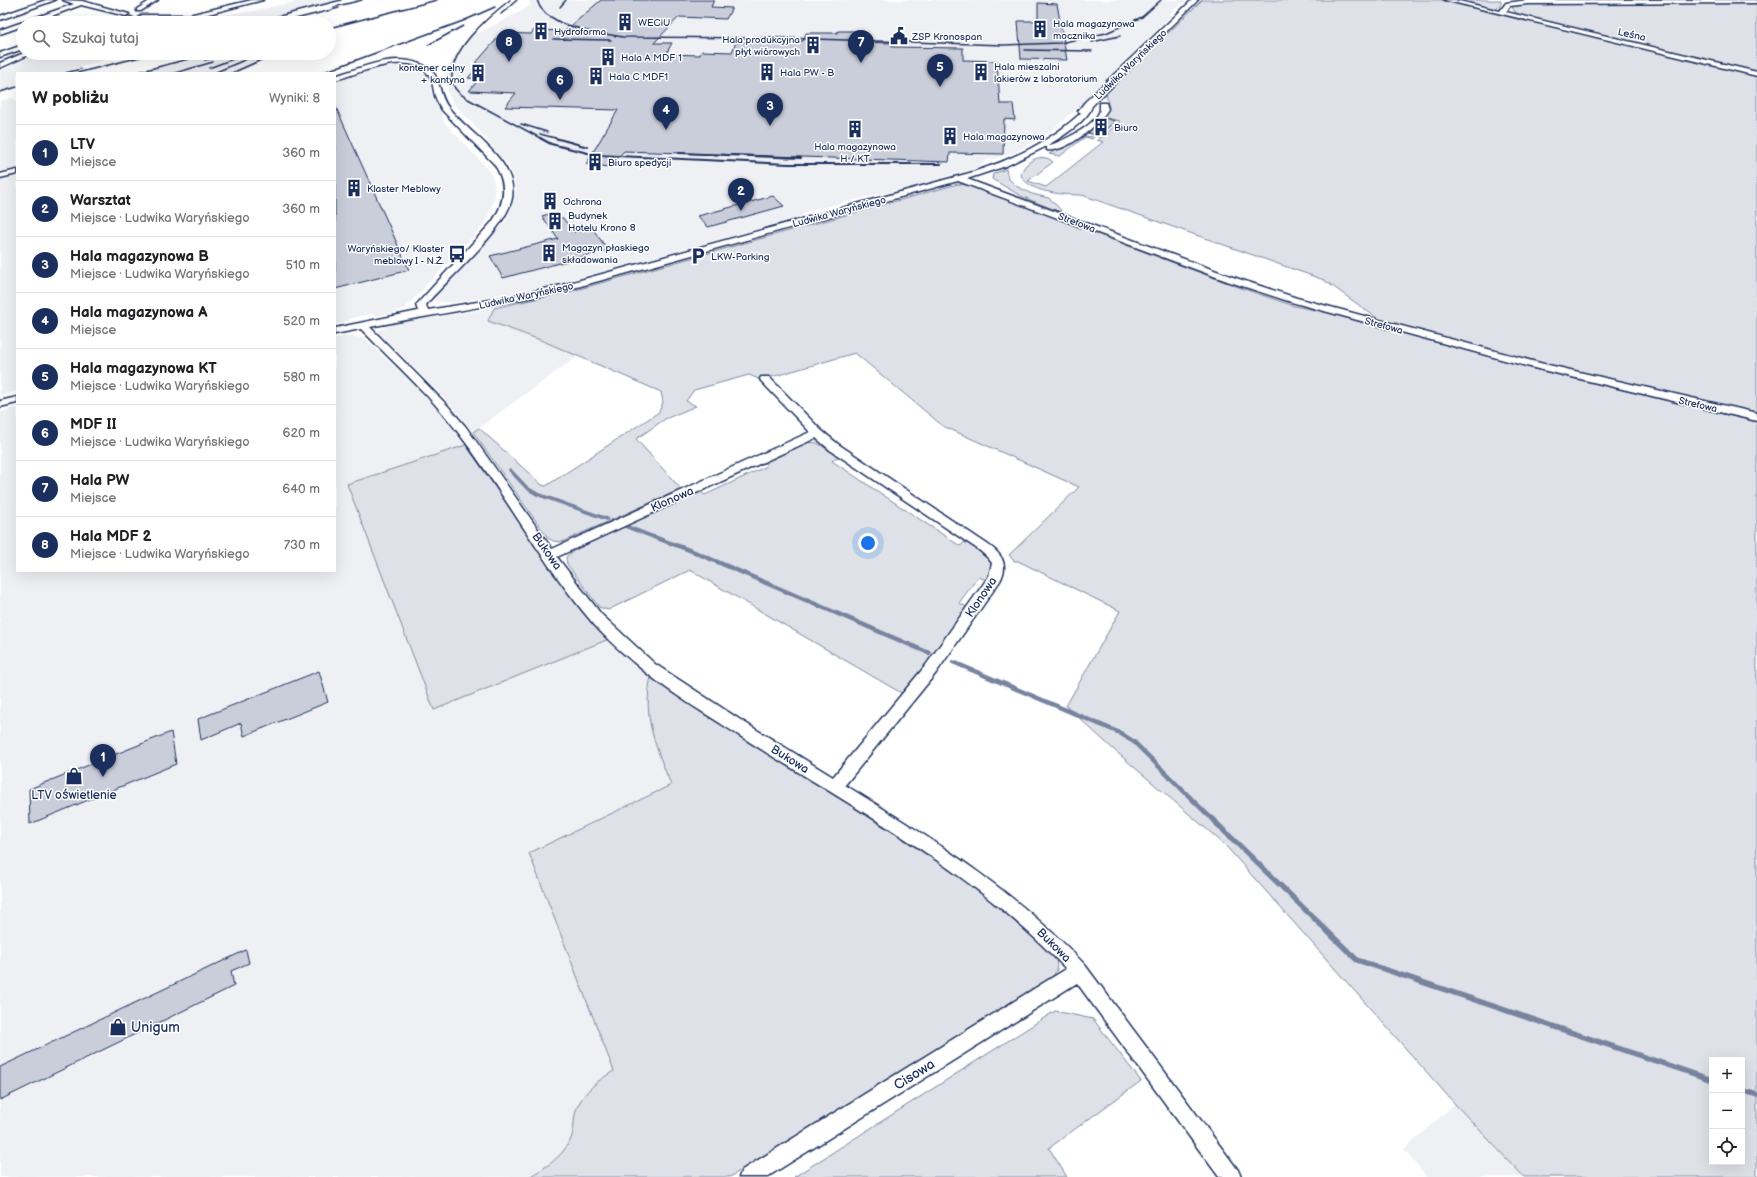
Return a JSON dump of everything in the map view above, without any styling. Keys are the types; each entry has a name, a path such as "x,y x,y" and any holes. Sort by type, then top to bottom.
{"street":[{"path":"0,18 52,0"},
{"path":"66,0 107,8 128,15 145,14 152,16"},
{"path":"128,15 156,0 145,14"},
{"path":"194,16 260,0"},
{"name":"Ludwika Waryńskiego","path":"336,331 424,313 508,300 563,288 976,174 1036,151 1067,130 1088,108 1088,104 1099,95 1195,0"},
{"name":"Leśna","path":"1447,0 1757,74"},
{"path":"1502,13 1507,2 1757,1"},
{"path":"46,16 82,3"},
{"path":"139,10 145,14"},
{"path":"0,32 16,26"},
{"path":"0,56 16,50"},
{"path":"0,66 16,59"},
{"path":"336,78 397,62 415,64 431,72 434,76 439,98 446,109 502,168 506,176 508,195 500,217 487,234 421,305 424,313"},
{"path":"1036,151 1062,144 1080,135 1102,114 1104,108 1099,95"},
{"path":"0,176 16,172"},
{"name":"Strefowa","path":"976,174 1020,200"},
{"name":"Strefowa","path":"959,178 1230,279 1294,300 1538,366 1757,417"},
{"name":"Bukowa","path":"363,325 434,398 462,430 549,555 596,618 612,634 650,668 724,718 835,786 935,850 1037,927 1060,949 1079,971 1231,1177"},
{"name":"Klonowa","path":"765,379 817,433 846,456 992,553 998,561 999,566 995,578 931,669 835,786"},
{"path":"0,404 16,400"},
{"name":"Klonowa","path":"549,555 817,433"},
{"name":"Cisowa","path":"749,1177 1079,971"}],"shaded area":[{"path":"302,0 338,0 276,16 211,16 254,11"},
{"path":"529,0 1187,0 1170,13 1170,17 1063,121 1047,134 1014,153 985,161 977,168 918,185 808,211 801,217 556,284 453,303 434,301 435,296 464,262 505,222 512,207 516,189 514,178 509,166 486,141 488,140 453,103 448,93 445,77 446,71 457,52 472,32 479,33 531,6"},
{"path":"1202,0 1441,0 1757,75 1757,414 1538,363 1381,321 1324,280 1082,195 1048,192 1031,186 1025,181 1021,175 1022,170 1029,162 1039,158 1044,158 1053,162 1028,181 1046,187 1103,142 1097,140 1105,135 1108,136 1109,134 1107,133 1120,121 1102,117 1109,108 1106,94"},
{"path":"1451,0 1501,0 1501,4 1497,8 1484,8"},
{"path":"1757,2 1757,72 1526,18 1515,12 1512,7 1526,4"},
{"path":"24,60 105,60 62,72 16,72 16,86 0,91 0,71"},
{"path":"192,60 264,60 237,72 135,72 178,61 180,63"},
{"path":"396,64 410,66 428,76 432,95 441,112 444,122 487,168 494,181 495,196 486,222 482,227 405,308 397,312 377,316 372,314 352,318 346,322 336,325 336,79 382,66"},
{"path":"13,98 16,101 16,168 0,172 0,101"},
{"path":"1084,136 1094,137 1092,139 1085,137 1060,156 1049,154"},
{"path":"1006,169 1008,178 1016,186 1032,194 1049,198 1061,210 1060,212 1021,196 992,179 993,174"},
{"path":"16,174 16,391 0,395 0,178"},
{"path":"958,184 967,185 1035,208 1075,226 1241,288 1294,306 1321,311 1538,370 1757,422 1757,1177 1524,1177 1455,1104 1224,844 1113,749 1066,706 1120,611 1018,561 1014,561 1009,555 1079,487 943,426 855,353 761,380 749,375 694,390 686,401 696,406 665,419 636,439 681,489 562,542 553,541 548,538 473,432 479,428 542,485 546,486 659,412 663,402 661,392 543,341 488,321 494,308 572,291"},
{"path":"494,308 488,321 543,341 578,356 473,432 451,405 377,331 392,324"},
{"path":"351,335 360,338 363,337 425,395 466,445 347,484 434,709 609,639 651,676 648,690 658,752 671,785 529,853 614,1071 603,1077 576,1110 571,1139 562,1153 552,1164 529,1177 0,1177 0,412 16,408 16,572 336,572 336,338"},
{"path":"806,442 817,443 839,456 832,461 960,546 966,541 988,557 990,562 990,573 986,580 978,577 959,603 967,607 903,694 690,570 608,610 599,607 567,564 566,557 576,549 574,547 699,490 705,495 767,466 763,461"},
{"path":"466,445 564,586 591,621 609,639 434,710 347,484"},
{"path":"651,676 931,855 1009,914 1056,957 1057,970 1051,979 730,1177 529,1177 547,1166 562,1153 572,1137 574,1118 579,1104 587,1092 602,1078 614,1071 529,853 671,785 660,758 649,719 648,705"},
{"path":"1055,1011 1093,1019 1141,1081 1049,1148 1067,1177 794,1177"},
{"path":"1455,1104 1524,1177 1427,1177 1404,1149"}],"building":[{"path":"601,0 714,0 711,7 732,8 726,19 679,17 654,43 672,43 666,54 700,55 702,51 732,52 736,42 759,42 762,40 803,41 806,33 837,33 838,31 860,31 857,42 892,43 892,47 963,48 963,60 997,61 1000,104 1013,104 1015,120 1004,119 1003,154 950,153 949,162 624,151 609,167 586,164 618,110 505,107 516,93 469,91 479,79 468,78 479,66 474,65 502,33 531,34 534,30 565,31"},
{"path":"1038,3 1057,4 1067,60 1021,59 1018,21 1038,21"},
{"name":"Klaster Meblowy","path":"336,107 409,270 336,289"},
{"name":"Biuro","path":"1104,118 1115,121 1099,136 1088,133"},
{"path":"773,196 784,206 708,227 698,216"},
{"name":"Magazyn płaskiego składowania","path":"556,212 561,218 563,218 573,232 592,228 608,250 503,278 490,256 558,239 542,216"},
{"path":"319,671 328,702 244,736 241,723 201,740 198,719"},
{"path":"171,732 176,764 30,824 29,789"},
{"name":"Unigum","path":"246,950 249,963 231,971 234,986 0,1100 0,1067"}],"waterway":[{"path":"510,470 527,488 537,494 607,519"},
{"path":"625,526 656,538"},
{"path":"654,537 692,551 929,653"},
{"path":"953,662 1120,733 1134,742 1213,820"},
{"path":"1212,819 1357,960 1709,1079"},
{"path":"1745,1091 1757,1095"}],"railway":[{"path":"279,16 341,0"},
{"path":"334,7 362,0"},
{"path":"336,26 437,0"},
{"path":"510,0 480,26 462,48 455,60 452,72 453,84 457,91 468,99 542,139"},
{"path":"501,14 517,0"},
{"path":"537,0 540,7 546,14 561,23 587,31 623,37 782,38 1004,45 1060,43 1106,33 1142,17 1161,0"},
{"path":"560,7 566,0"},
{"path":"324,72 463,21 495,7"},
{"path":"308,16 339,8"},
{"path":"428,45 463,26"},
{"path":"1092,42 1120,36"},
{"path":"553,39 611,40"},
{"path":"1024,50 1092,51"},
{"path":"81,72 128,60"},
{"path":"138,72 185,60"},
{"path":"209,68 230,60"},
{"path":"216,72 245,60"},
{"path":"234,72 261,60"},
{"path":"178,72 213,62"},
{"path":"69,72 81,69"},
{"path":"0,92 16,87"},
{"path":"521,124 547,132"},
{"path":"540,134 559,139"},
{"path":"540,138 551,144 596,155 788,164 941,164"},
{"path":"555,138 588,147"},
{"path":"679,153 801,158"}],"place":[{"name":"WECiU","path":"625,22"},
{"name":"Hala magazynowa mocznika","path":"1040,29"},
{"name":"Hydroforma","path":"541,31"},
{"name":"ZSP Kronospan","path":"899,36"},
{"name":"Hala produkcyjna płyt wiórowych","path":"813,45"},
{"name":"Hala A MDF 1","path":"608,57"},
{"name":"Hala MDF 2","path":"509,62"},
{"name":"Hala PW","path":"861,63"},
{"name":"Hala PW - B","path":"767,72"},
{"name":"Hala mieszalni lakierów z laboratorium","path":"981,72"},
{"name":"kontener celny + kantyna","path":"478,73"},
{"name":"Hala C MDF1","path":"596,76"},
{"name":"Hala magazynowa KT","path":"940,87"},
{"name":"MDF II","path":"560,100"},
{"name":"Hala magazynowa B","path":"770,126"},
{"name":"Biuro","path":"1101,127"},
{"name":"Hala magazynowa H / KT","path":"855,129"},
{"name":"Hala magazynowa A","path":"666,130"},
{"name":"Hala magazynowa","path":"950,136"},
{"name":"Biuro spedycji","path":"595,162"},
{"name":"Klaster Meblowy","path":"354,188"},
{"name":"Ochrona","path":"550,201"},
{"name":"Warsztat","path":"741,211"},
{"name":"Budynek Hotelu Krono 8","path":"555,221"},
{"name":"Magazyn płaskiego składowania","path":"549,253"},
{"name":"Waryńskiego/ Klaster meblowy I - N.Ż.","path":"457,254"},
{"name":"LKW-Parking","path":"698,256"},
{"name":"LTV oświetlenie","path":"74,776"},
{"name":"LTV","path":"103,777"},
{"name":"Unigum","path":"118,1027"}]}
